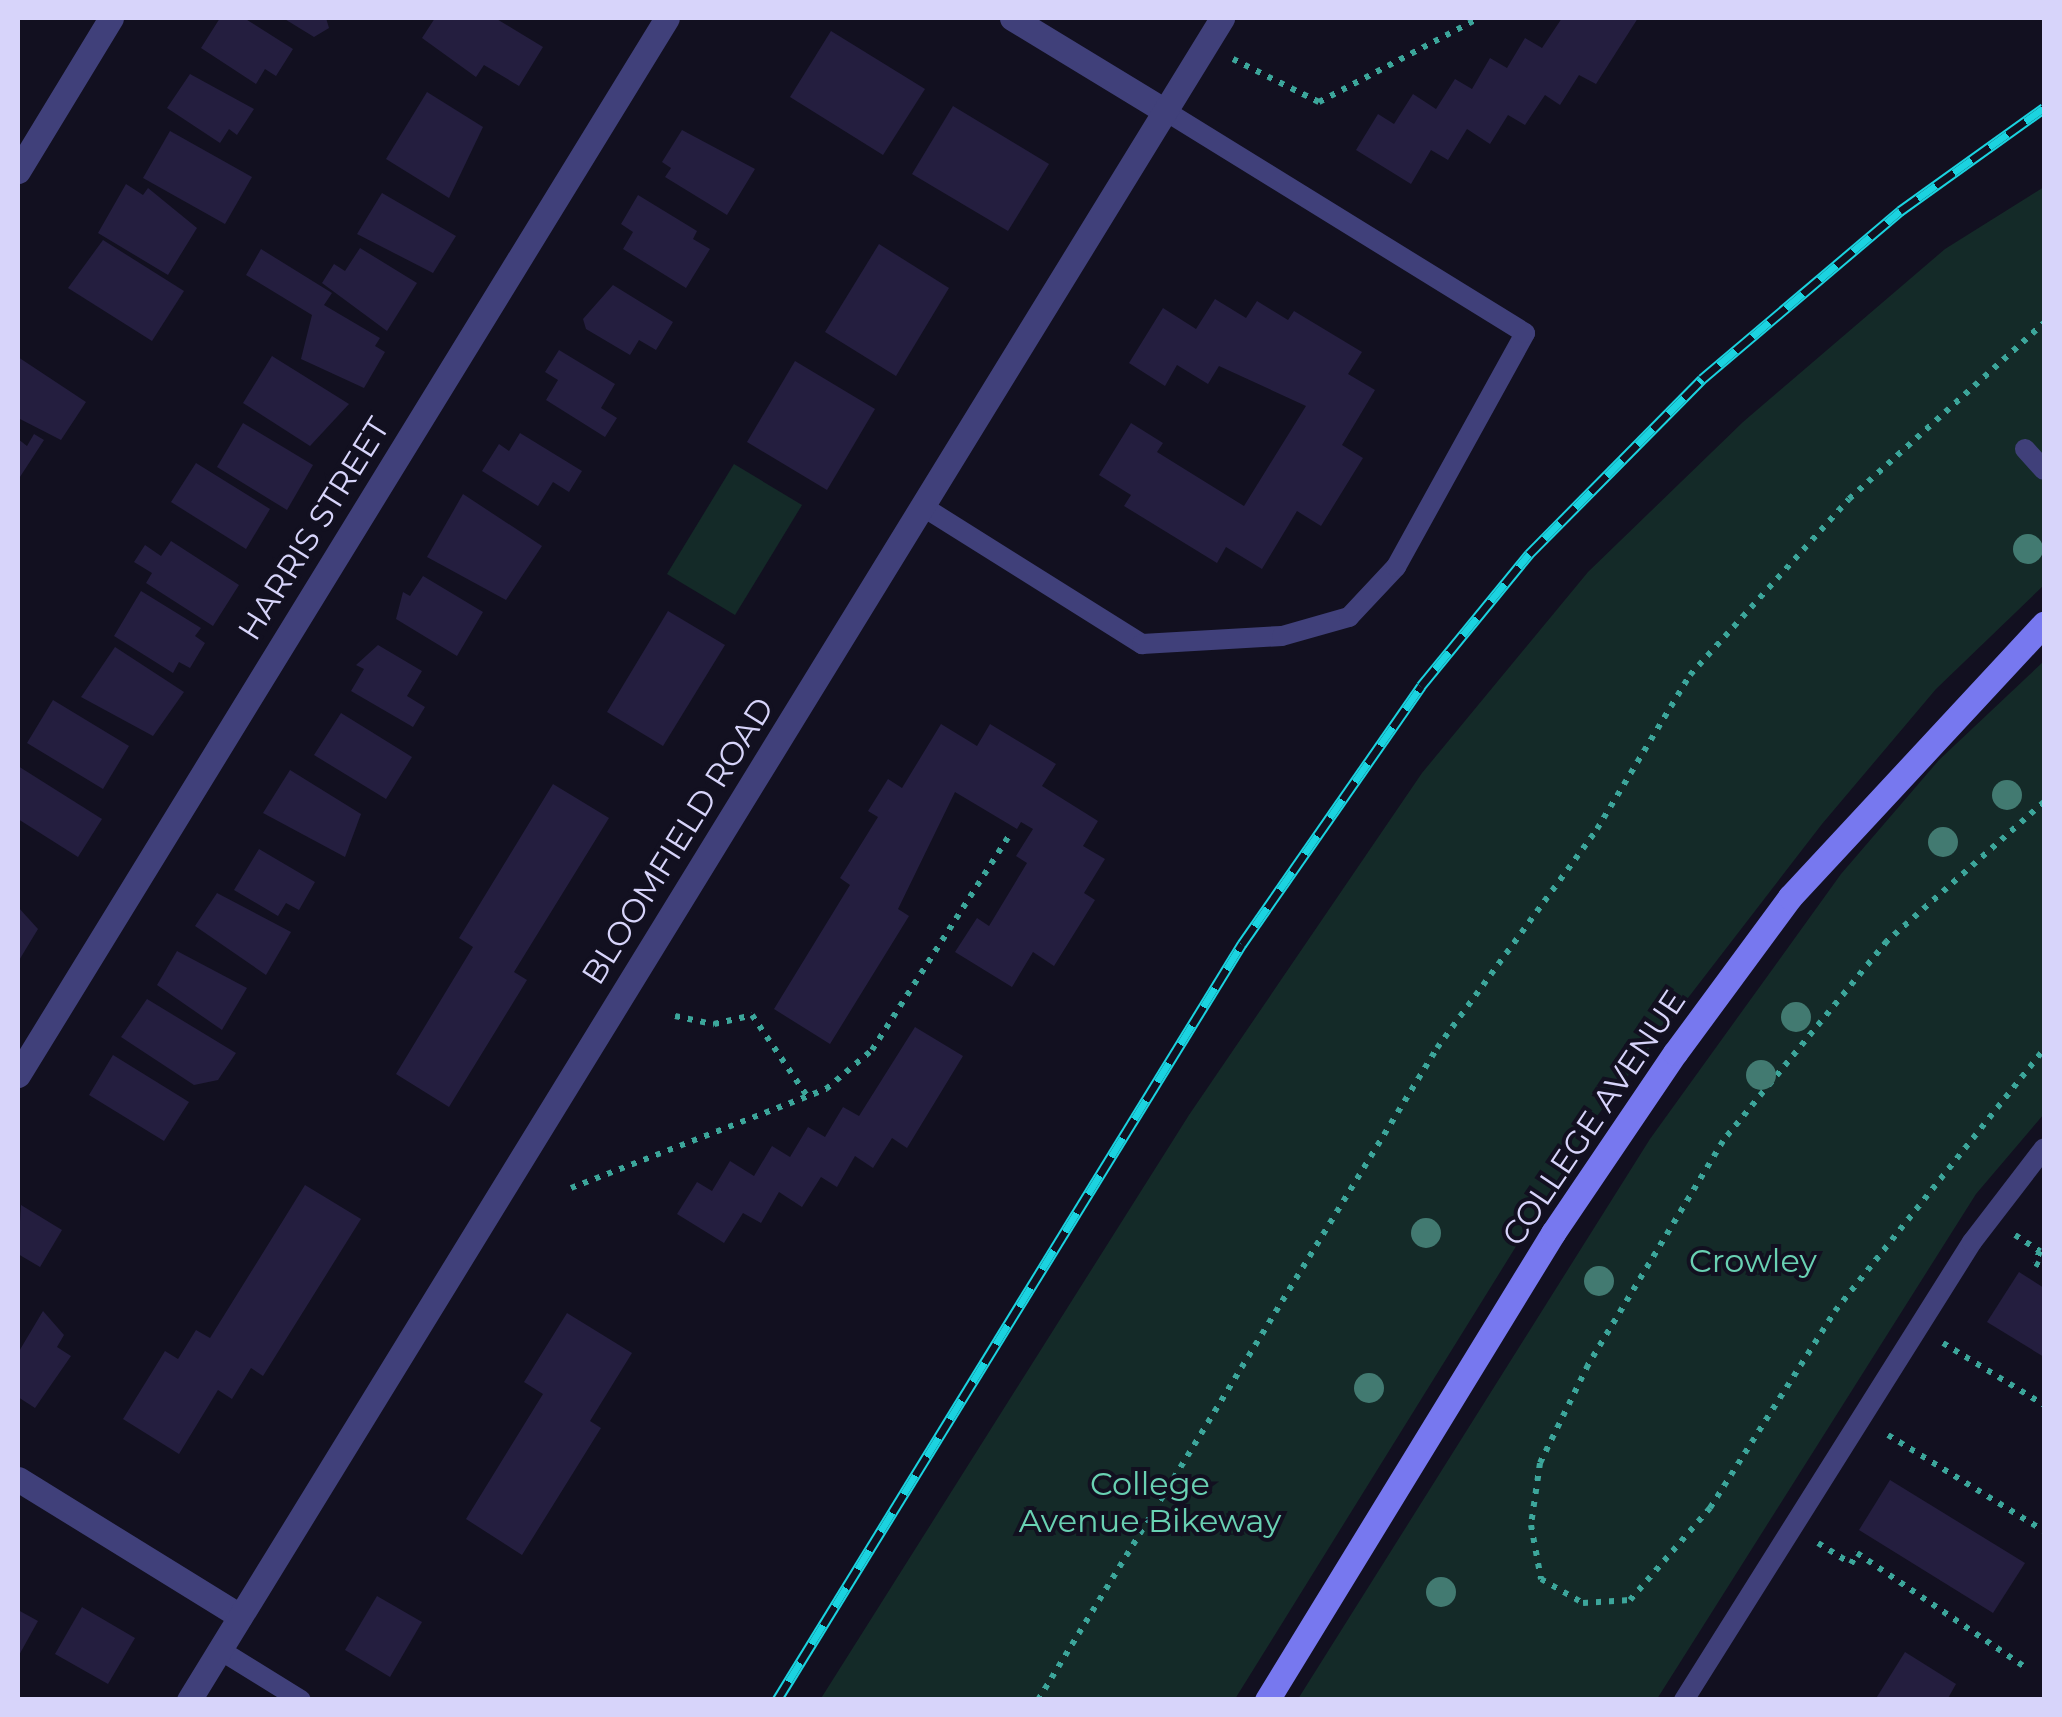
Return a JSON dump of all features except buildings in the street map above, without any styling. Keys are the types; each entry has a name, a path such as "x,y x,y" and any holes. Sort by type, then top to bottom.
{"street":[{"path":"18,170 111,18"},
{"name":"HARRIS STREET","path":"18,1076 667,18"},
{"path":"1012,18 1165,111"},
{"name":"BLOOMFIELD ROAD","path":"189,1700 1222,18"},
{"name":"COLLEGE AVENUE","path":"1267,1700 1553,1232 1675,1053 1790,897 2044,624"},
{"path":"18,1479 240,1616"}],"lane":[{"path":"922,506 1142,644 1282,636 1350,616 1396,568 1525,333 1165,111"},
{"path":"2025,448 2044,470"},
{"path":"1684,1700 1918,1327 1989,1219 2044,1148"},
{"path":"220,1650 301,1700"}],"path":[{"path":"1208,40 1250,72 1320,102 1479,18"},
{"path":"1038,1700 1437,1048 1597,829 1690,675 1849,499 2044,323"},
{"path":"2044,802 1886,940 1723,1141 1540,1463 1531,1525 1541,1579 1583,1602 1630,1600 1710,1508 1835,1311 2044,1050"},
{"path":"571,1188 809,1099 872,1050 1008,837"},
{"path":"675,1016 714,1024 752,1015 809,1099"},
{"path":"1989,1219 2040,1251 2036,1263 2044,1268"},
{"path":"1918,1327 2044,1405"},
{"path":"1860,1419 2044,1531"},
{"path":"1792,1528 1851,1564 1857,1552 2028,1670"}],"green space":[{"name":"College Avenue Bikeway","path":"2044,187 2044,585 1936,689 1822,824 1597,1116 1235,1699 820,1700 1189,1115 1422,773 1588,572 1743,422 1945,249"},
{"path":"734,464 802,505 735,615 667,574"},
{"name":"Crowley","path":"2044,661 2044,1114 1976,1194 1657,1699 1298,1699 1650,1139 1841,874 1939,760"}],"railway":[{"path":"777,1700 1242,944 1421,686 1529,554 1702,379 1900,211 2044,108"}]}
